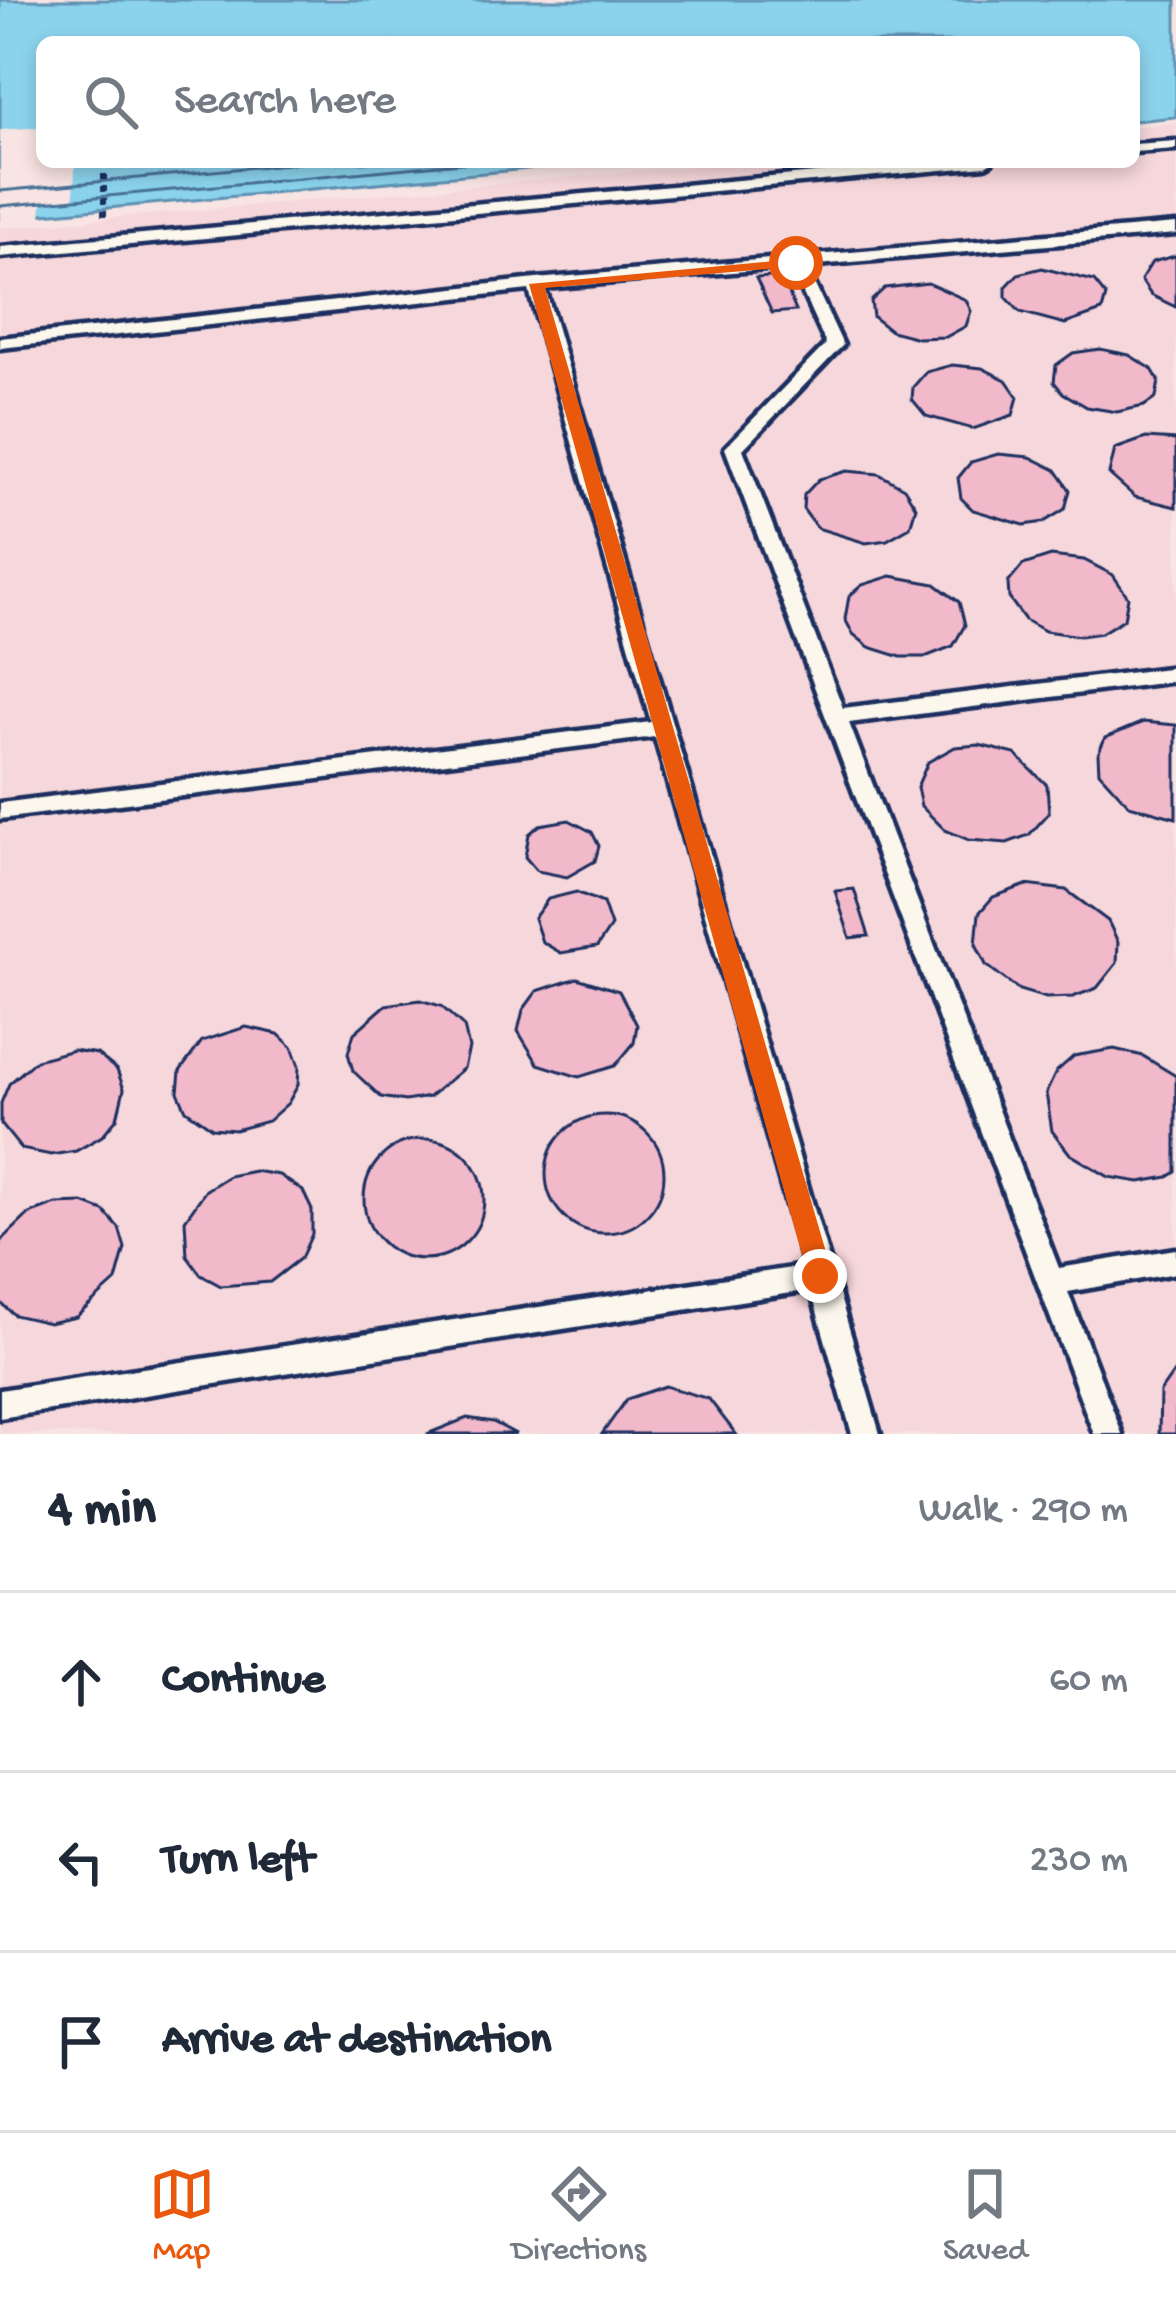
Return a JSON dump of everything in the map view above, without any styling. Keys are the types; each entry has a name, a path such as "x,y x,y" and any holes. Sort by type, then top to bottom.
{"lane":[{"path":"1140,148 1176,145"},
{"path":"0,252 919,168"},
{"path":"0,344 536,284 1176,229"},
{"path":"796,263 835,345 734,448 1108,1434"},
{"path":"536,284 866,1434"},
{"path":"835,717 1176,674"},
{"path":"0,811 660,729"},
{"path":"1052,1282 1176,1262"},
{"path":"0,1404 820,1276"}],"path":[{"path":"104,168 104,234"}],"shaded area":[{"path":"1176,123 1176,1434 0,1434 0,228 672,168 1140,168 1140,126"}],"water":[{"path":"0,0 1176,0 1176,117 1140,120 1140,36 36,36 36,168 538,168 0,218"}],"pier":[{"path":"36,127 36,168 75,168 74,199 42,202 41,220 0,224 0,130"}],"building":[{"path":"1176,256 1176,307 1151,295 1141,280 1152,262"},
{"path":"1042,268 1094,281 1106,296 1102,311 1065,324 1020,312 1006,297 1006,287 1018,274"},
{"path":"781,276 796,311 772,313 756,278"},
{"path":"928,283 966,300 971,311 966,326 946,337 918,338 891,331 873,317 871,301 885,288"},
{"path":"1100,349 1129,355 1152,369 1159,381 1156,398 1117,412 1087,407 1063,393 1054,382 1056,365 1073,353"},
{"path":"952,365 982,368 1006,380 1018,397 1013,415 973,429 926,416 912,399 913,387 926,372"},
{"path":"1146,438 1176,440 1176,507 1135,497 1109,474 1115,449"},
{"path":"998,454 1030,457 1056,470 1070,490 1065,509 1044,522 1024,525 973,510 961,498 958,478 971,462"},
{"path":"847,471 879,474 904,488 916,507 910,527 887,540 866,543 817,528 803,509 804,495 819,479"},
{"path":"1051,556 1084,560 1113,575 1128,597 1124,619 1101,633 1080,636 1045,631 1025,620 1009,598 1008,583 1023,565"},
{"path":"891,576 935,584 959,602 965,625 953,646 925,657 901,657 869,647 853,634 845,619 849,596 862,585"},
{"path":"1143,722 1176,725 1176,818 1129,805 1099,772 1098,754 1105,738"},
{"path":"979,745 1015,754 1047,785 1049,813 1029,835 1007,843 969,840 945,830 921,806 917,787 928,762 955,747"},
{"path":"569,820 592,832 599,846 595,861 567,877 537,871 525,857 529,834 540,825"},
{"path":"1026,885 1066,890 1108,921 1118,942 1117,963 1097,988 1073,997 1046,998 1019,990 986,965 976,944 979,913 993,897"},
{"path":"854,889 869,936 850,938 835,891"},
{"path":"576,892 603,903 611,926 597,947 561,953 542,942 534,918 548,899"},
{"path":"577,978 619,991 637,1025 634,1043 615,1066 579,1077 538,1064 518,1031 523,1010 537,991"},
{"path":"420,1000 441,1006 464,1027 469,1048 464,1068 429,1097 405,1101 381,1097 353,1071 348,1053 354,1033 386,1005"},
{"path":"246,1027 278,1034 292,1047 299,1066 298,1085 288,1103 268,1121 235,1130 212,1128 186,1110 178,1092 180,1071 202,1041"},
{"path":"1114,1049 1143,1056 1176,1076 1176,1172 1168,1177 1140,1182 1109,1177 1070,1154 1052,1131 1046,1093 1056,1072 1074,1056"},
{"path":"73,1050 97,1054 117,1070 124,1089 117,1118 102,1136 76,1151 51,1155 21,1149 1,1124 1,1103 9,1084 36,1060"},
{"path":"605,1115 628,1119 647,1132 660,1151 664,1174 660,1197 647,1216 628,1229 605,1233 582,1229 563,1216 550,1197 546,1174 550,1151 563,1132 582,1119"},
{"path":"424,1139 447,1143 467,1156 480,1176 484,1199 480,1222 467,1242 447,1255 424,1259 401,1255 381,1242 368,1222 364,1199 368,1176 381,1156 401,1143"},
{"path":"254,1171 279,1175 303,1191 312,1210 312,1234 301,1258 270,1282 221,1286 201,1275 187,1256 185,1220 206,1190 229,1176"},
{"path":"83,1203 104,1211 119,1228 125,1248 116,1281 76,1317 49,1323 14,1315 0,1302 0,1242 29,1214 56,1204"},
{"path":"1176,1369 1176,1434 1159,1434 1160,1392"},
{"path":"665,1386 709,1399 736,1434 602,1434 627,1399"},
{"path":"467,1418 493,1422 516,1434 427,1434"}],"route":[{"path":"796,263 536,284 820,1276"}]}
